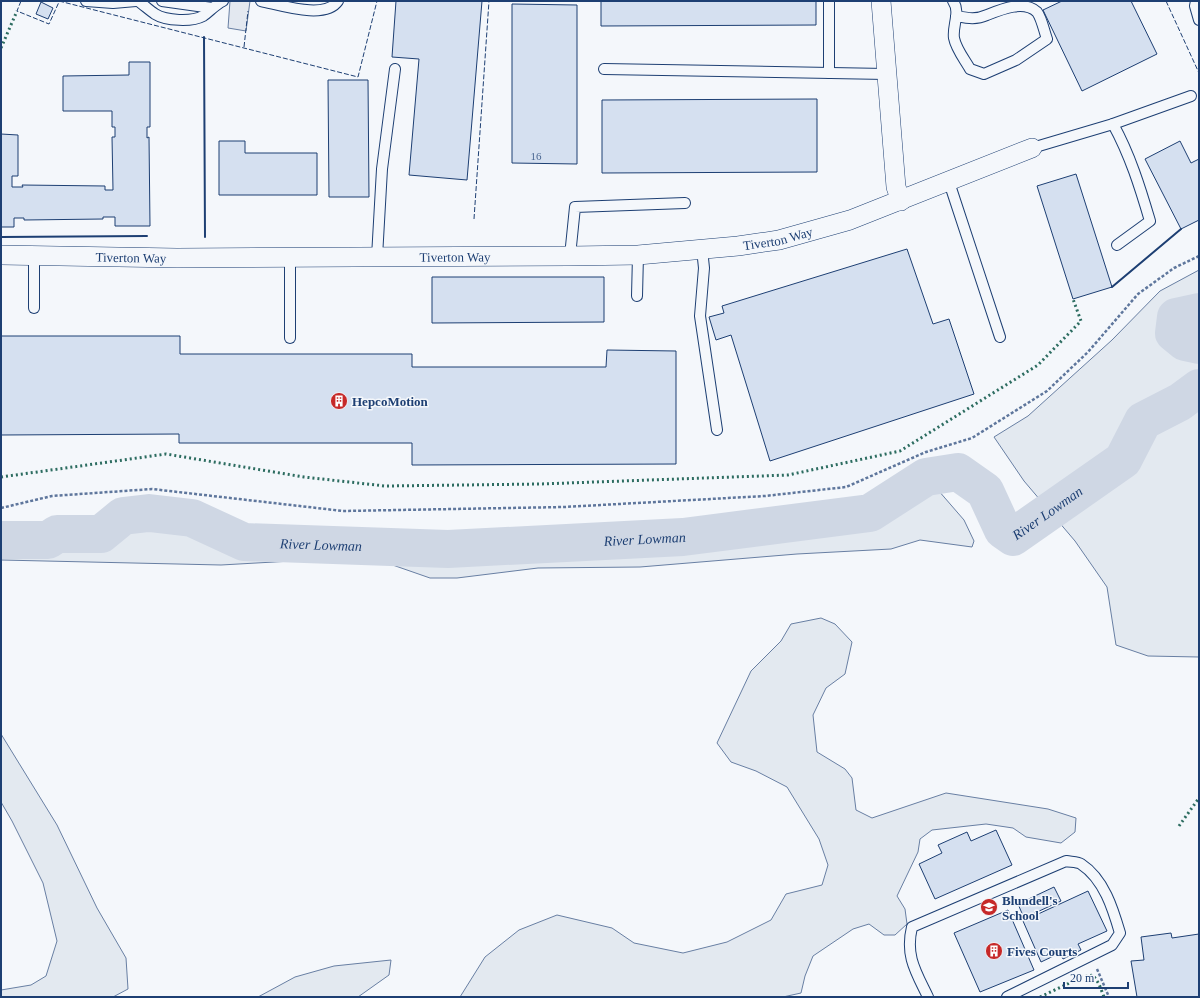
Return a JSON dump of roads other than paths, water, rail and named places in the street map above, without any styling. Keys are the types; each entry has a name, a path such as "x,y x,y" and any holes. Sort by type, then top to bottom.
{"street":[{"path":"880,1 896,187 901,201"},
{"name":"Tiverton Way","path":"1,255 290,257 570,256 638,255 738,246 779,240 850,220 1032,148"}],"lane":[{"path":"86,1 113,3 137,1 156,15 178,20 194,20 205,15 212,8 223,1"},
{"path":"162,1 212,8"},
{"path":"261,1 317,11 328,10 338,1"},
{"path":"829,1 830,73"},
{"path":"953,1 956,16 954,38 970,69 984,74 1016,60 1047,39 1037,12 1025,3 1015,3 999,8 986,15 970,19 956,16"},
{"path":"1196,1 1195,6 1199,20"},
{"path":"377,257 382,169 395,69"},
{"path":"604,69 886,74"},
{"path":"1032,148 1113,124 1191,96"},
{"path":"1113,124 1129,157 1140,186 1150,221 1117,245"},
{"path":"949,182 1000,337"},
{"path":"570,256 575,207 685,204"},
{"path":"702,249 704,268 700,316 717,430"},
{"path":"637,296 638,255"},
{"path":"34,256 34,308"},
{"path":"290,257 290,338"},
{"path":"928,997 910,961 909,939 912,927 1066,861 1080,863 1099,881 1114,914 1120,934 1112,945 1007,997"}],"waterway":[{"name":"River Lowman","path":"1199,312 1176,317 1174,333 1185,342 1199,345"},
{"name":"River Lowman","path":"1,540 48,540 57,534 101,534 123,516 149,513 192,518 244,542 448,549 683,537 870,513 926,477 958,472 985,491 1003,530 1013,537 1123,460 1143,421 1180,402 1199,388"}],"place":[{"name":"HepcoMotion","path":"339,401"},
{"name":"Blundell's School","path":"989,907"},
{"name":"Fives Courts","path":"994,951"}]}
